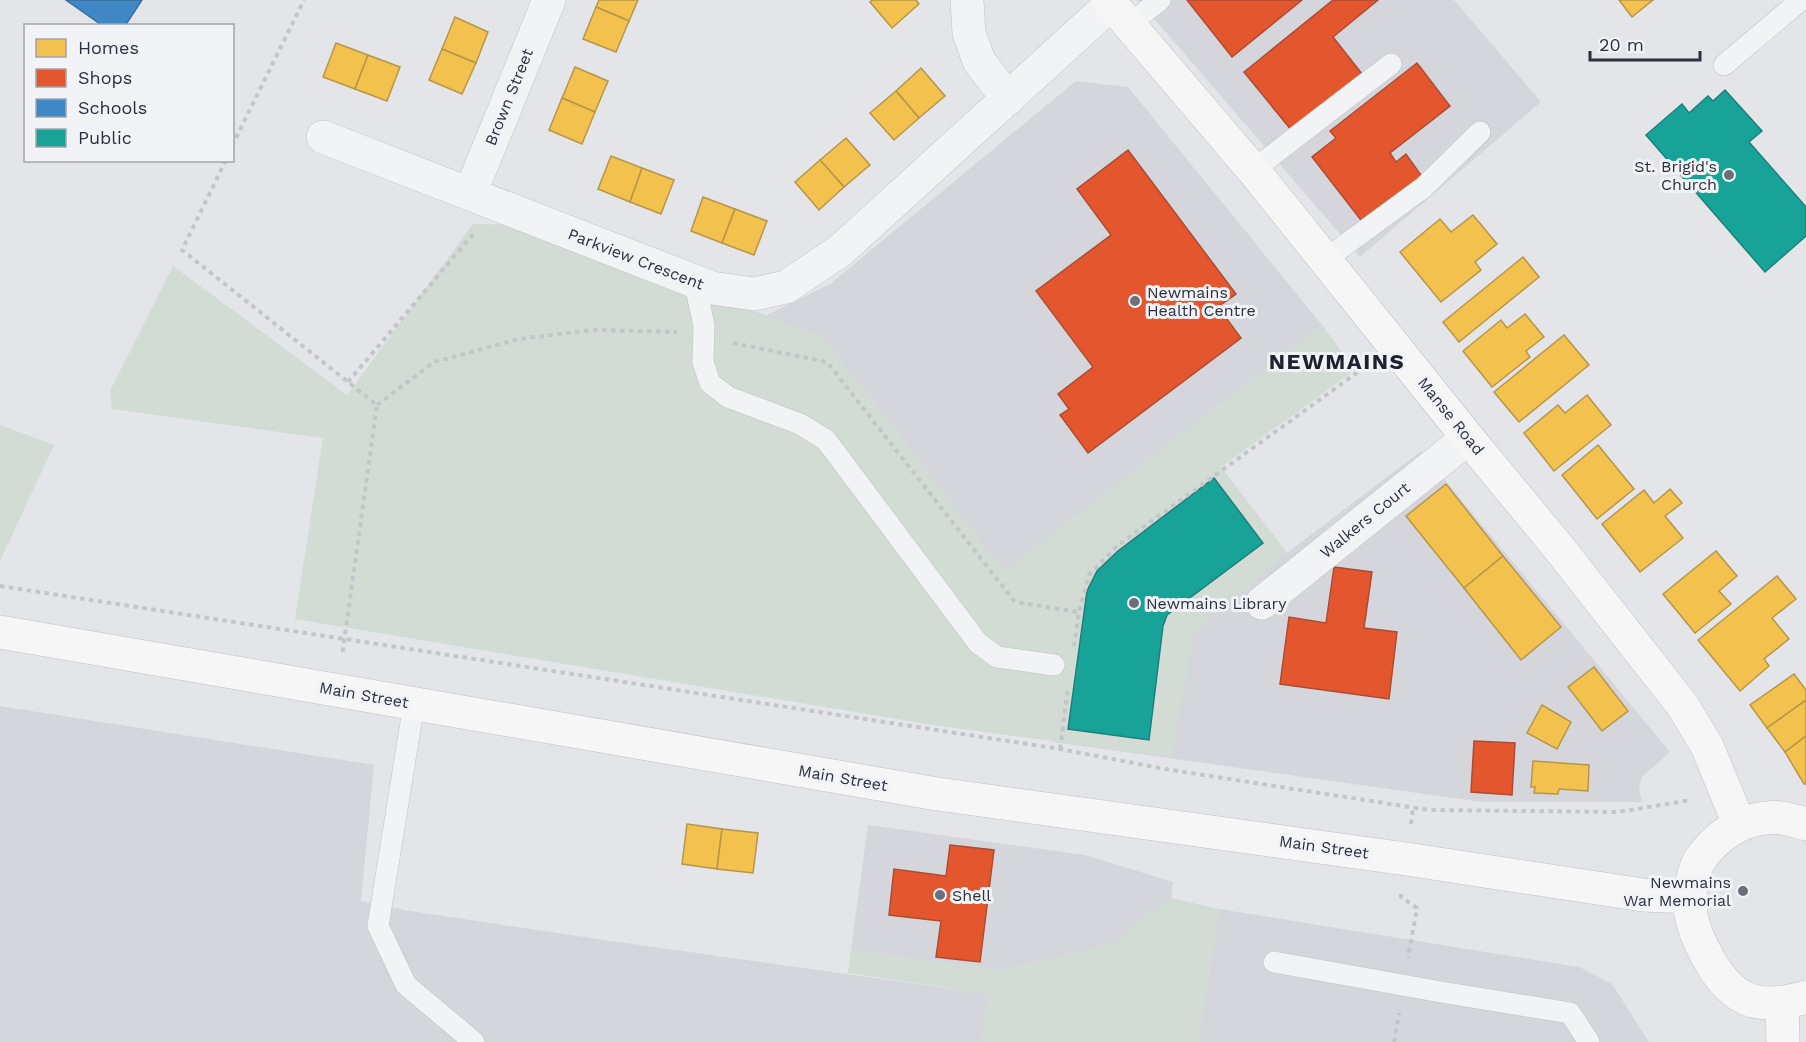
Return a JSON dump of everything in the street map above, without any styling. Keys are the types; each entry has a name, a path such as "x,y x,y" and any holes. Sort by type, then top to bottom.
{"main road":[{"name":"Manse Road","path":"1116,9 1326,259 1683,706 1707,746 1740,824"},
{"name":"Main Street","path":"0,632 931,793 1406,859 1643,895 1689,897"},
{"path":"1783,1042 1794,1000 1755,1002 1734,993 1718,976 1693,927 1689,897 1699,859 1718,840 1740,824 1765,818 1784,818 1806,824"}],"street":[{"name":"Brown Street","path":"484,200 549,0"},
{"path":"967,0 969,33 979,61 1008,99"},
{"name":"Parkview Crescent","path":"323,136 712,288 754,294 786,287 842,250 1008,99 1116,9"},
{"name":"Walkers Court","path":"1262,603 1468,438"}],"lane":[{"path":"1116,9 1160,0"},
{"path":"1724,64 1801,0"},
{"path":"1253,170 1391,64"},
{"path":"1326,259 1424,187 1480,132"},
{"path":"694,281 704,325 703,362 710,383 728,397 800,424 826,440 978,643 997,657 1054,665"},
{"path":"414,704 378,926 405,984 474,1042"},
{"path":"1274,962 1570,1013 1589,1042"}],"path":[{"path":"234,142 304,0"},
{"path":"225,162 182,250 377,405 337,690"},
{"path":"348,382 484,200"},
{"path":"1074,646 1079,612 1089,575 1116,546 1394,345"},
{"path":"0,586 1060,749 1165,769 1428,810 1618,812 1727,794"},
{"path":"1060,749 1069,681"},
{"path":"1394,1042 1417,908 1401,897 1413,807"}],"shaded area":[{"path":"1138,0 1454,0 1541,102 1360,257"},
{"path":"1076,81 1128,87 1322,325 1004,572 864,389 820,336 765,316 830,284"},
{"path":"473,224 517,225 820,335 1004,571 1322,325 1355,370 1221,467 1287,553 1194,632 1172,757 933,725 295,619 323,438 112,409 110,391 173,266 347,395"},
{"path":"0,425 54,445 0,561"},
{"path":"1421,451 1670,752 1642,777 1639,789 1642,802 1482,802 1054,742 1074,594 1221,467 1287,553"},
{"path":"0,706 374,765 361,901 410,911 611,941 989,994 982,1042 0,1042"},
{"path":"868,825 1085,855 1173,882 1171,898 1129,928 1122,939 1084,951 999,971 851,949"},
{"path":"1171,898 1219,909 1198,1042 982,1042 989,994 848,973 851,949 999,971 1084,951 1121,939 1129,928"},
{"path":"1219,909 1579,967 1612,984 1649,1042 1198,1042"}],"building: Homes":[{"path":"599,0 638,0 629,21 596,7"},
{"path":"872,0 916,0 919,4 892,28 870,2"},
{"path":"1619,0 1653,0 1632,17"},
{"path":"596,7 629,21 616,52 583,39"},
{"path":"455,17 488,32 476,63 442,49"},
{"path":"336,43 368,55 355,89 323,77"},
{"path":"442,49 476,63 462,94 429,80"},
{"path":"368,55 400,67 387,101 355,89"},
{"path":"575,67 608,81 595,112 562,98"},
{"path":"921,68 945,96 919,118 896,91"},
{"path":"896,91 919,118 894,140 870,113"},
{"path":"562,98 595,112 582,144 549,130"},
{"path":"846,138 870,165 844,187 820,160"},
{"path":"611,156 642,168 630,202 598,189"},
{"path":"820,160 844,187 819,210 795,182"},
{"path":"642,168 674,180 661,214 630,202"},
{"path":"703,197 735,209 722,243 691,231"},
{"path":"735,209 767,221 754,255 722,243"},
{"path":"1473,215 1497,244 1475,262 1481,270 1441,302 1400,252 1440,219 1451,232"},
{"path":"1523,257 1539,277 1459,342 1443,322"},
{"path":"1525,314 1544,337 1526,351 1530,357 1492,387 1463,351 1501,320 1507,328"},
{"path":"1564,335 1589,365 1519,422 1494,392"},
{"path":"1587,395 1611,425 1554,471 1524,433 1558,405 1565,413"},
{"path":"1598,445 1634,489 1597,519 1562,475"},
{"path":"1446,484 1503,556 1464,588 1406,516"},
{"path":"1670,489 1682,503 1665,516 1683,538 1640,572 1602,524 1644,490 1654,503"},
{"path":"1716,551 1737,576 1719,591 1731,604 1695,633 1663,594"},
{"path":"1503,556 1561,627 1521,660 1464,588"},
{"path":"1777,576 1796,599 1772,618 1789,639 1764,659 1769,666 1740,691 1698,640"},
{"path":"1594,667 1628,711 1602,731 1568,687"},
{"path":"1794,674 1806,690 1806,700 1767,728 1750,705"},
{"path":"1806,700 1806,736 1785,752 1767,728"},
{"path":"1542,705 1571,722 1557,749 1527,733"},
{"path":"1806,736 1806,784 1804,784 1785,752"},
{"path":"1533,761 1589,765 1588,791 1559,789 1558,794 1534,793 1535,787 1531,787"},
{"path":"687,824 722,829 717,869 682,864"},
{"path":"722,829 758,833 753,873 717,869"}],"building: Shops":[{"path":"1187,0 1302,0 1232,57"},
{"path":"1333,0 1378,0 1333,37 1362,74 1292,131 1244,72"},
{"path":"1417,63 1450,106 1390,153 1396,162 1406,154 1423,178 1364,224 1312,157 1336,138 1330,131"},
{"name":"Newmains Health Centre","path":"1128,150 1236,294 1218,307 1241,338 1088,453 1060,415 1069,409 1058,394 1093,367 1036,291 1111,235 1077,189"},
{"path":"1334,567 1372,572 1364,628 1397,632 1389,699 1280,684 1289,617 1326,623"},
{"path":"1474,741 1515,743 1512,795 1471,792"},
{"name":"Shell","path":"950,845 994,850 980,962 936,957 941,921 889,915 894,869 946,876"}],"building: Schools":[{"path":"66,0 142,0 126,24 100,24"}],"building: Public":[{"name":"St. Brigid's Church","path":"1725,90 1762,131 1749,142 1806,207 1806,236 1765,272 1646,135 1682,104 1689,113 1708,96 1713,101"},
{"name":"Newmains Library","path":"1214,478 1263,543 1167,615 1163,626 1149,740 1068,729 1087,591 1097,571 1118,551"}],"place":[{"name":"St. Brigid's Church","path":"1729,175"},
{"name":"Newmains Health Centre","path":"1135,301"},
{"name":"Newmains Library","path":"1134,603"},
{"name":"Newmains War Memorial","path":"1743,891"},
{"name":"Shell","path":"940,895"}],"district":[{"name":"NEWMAINS","path":"1337,361"}]}
